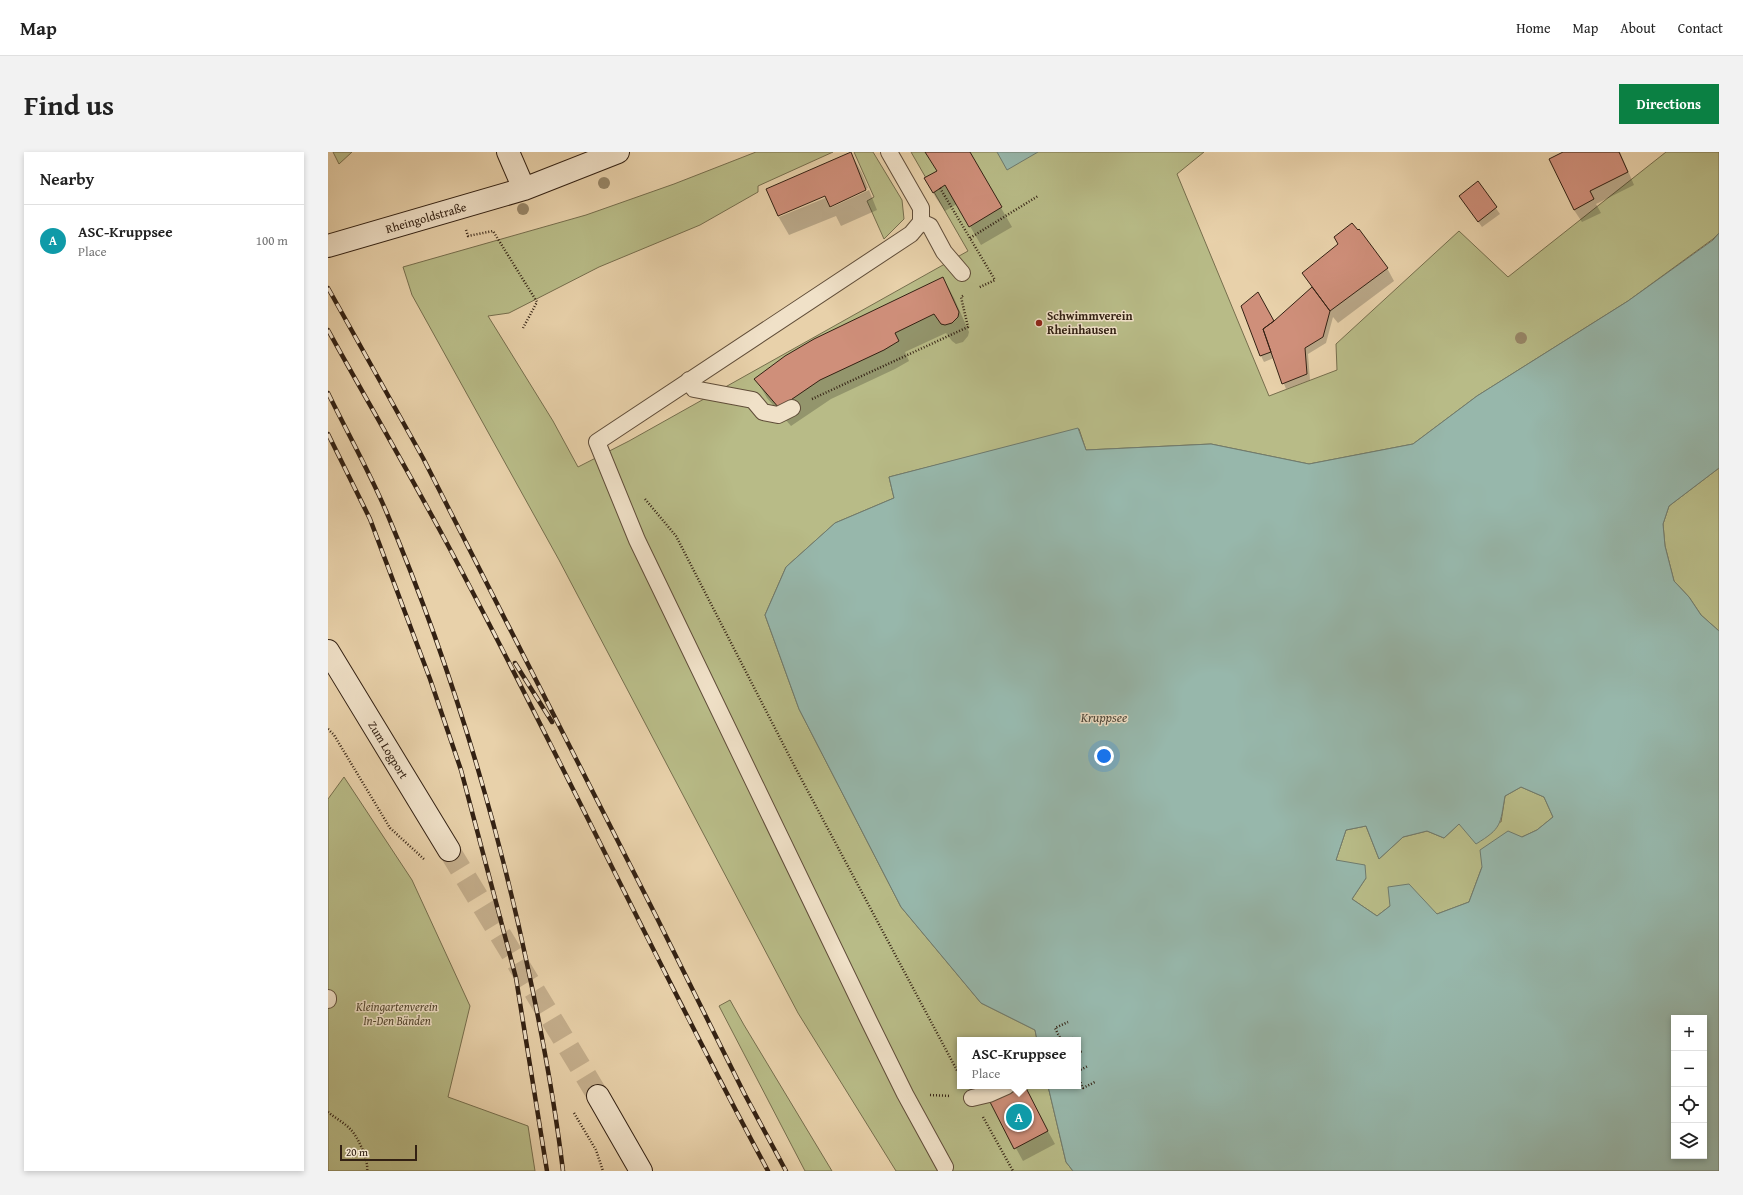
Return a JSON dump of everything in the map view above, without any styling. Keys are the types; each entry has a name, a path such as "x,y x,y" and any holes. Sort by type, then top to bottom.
{"street":[{"path":"508,152 524,189"},
{"name":"Rheingoldstraße","path":"328,246 524,189 618,152"},
{"name":"Zum Logport","path":"328,651 449,850"},
{"path":"598,1096 641,1171"}],"lane":[{"path":"889,152 921,208 921,222 911,234 597,442 640,547 905,1094 945,1167"},
{"path":"921,222 930,226 944,252 962,273"},
{"path":"689,380 694,388 753,400 763,412 778,416 792,408"},
{"path":"972,1098 989,1094 1001,1089"}],"path":[{"path":"940,188 995,280 975,290"},
{"path":"970,238 1038,196"},
{"path":"493,231 537,302 523,328"},
{"path":"792,408 968,327 961,297 968,293"},
{"path":"641,495 676,536 796,769 957,1070"},
{"path":"328,729 334,735 390,828 428,862"},
{"path":"1059,1037 1055,1028 1068,1022"},
{"path":"1081,1070 1088,1066"},
{"path":"1081,1084 1083,1088 1095,1082"},
{"path":"905,1094 972,1098 1013,1171"},
{"path":"328,1112 351,1130 365,1154 368,1168 367,1171"},
{"path":"574,1113 596,1150 603,1171"}],"green space":[{"path":"333,152 352,152 339,164"},
{"path":"756,152 833,152 758,186 758,192 700,225 599,267 509,313 488,316 553,421 578,467 629,441 968,251 911,152 1204,152 1177,174 1269,396 1337,370 1336,344 1459,231 1508,277 1666,152 1719,152 1719,233 1713,239 1628,301 1477,396 1413,444 1309,464 1211,444 1086,450 1079,429 889,477 894,498 835,523 786,567 765,615 799,709 901,907 981,1003 1035,1030 1036,1037 957,1037 957,1089 1049,1089 1066,1162 1073,1171 896,1171 798,1013 559,560 412,295 403,267 586,215 674,184"},
{"path":"854,152 873,152 902,200 904,219 884,239 867,201 874,197"},
{"path":"1719,468 1719,631 1701,615 1689,597 1674,581 1665,546 1663,524 1669,506"},
{"name":"Kleingartenverein In-Den Bänden","path":"344,777 412,880 470,1006 448,1097 528,1126 535,1171 328,1171 328,799"},
{"path":"1521,787 1544,797 1553,817 1537,830 1522,837 1482,867 1469,902 1437,914 1390,906 1377,916 1352,899 1366,878 1336,860 1346,830 1366,826 1379,859 1403,837 1427,831 1444,838 1459,824 1501,822 1505,796"},
{"path":"730,1000 832,1171 805,1171 719,1006"}],"water":[{"path":"997,152 1038,152 1007,170"},
{"name":"Kruppsee","path":"1719,233 1719,468 1669,506 1663,524 1665,546 1674,581 1689,597 1701,615 1719,631 1719,1171 1073,1171 1066,1162 1049,1089 1081,1089 1081,1037 1036,1037 1035,1030 981,1003 901,907 799,709 765,615 786,567 835,523 894,498 889,477 1078,428 1086,450 1211,444 1309,464 1413,444 1477,396 1628,301 1713,240","holes":["1521,787 1544,797 1553,817 1537,830 1522,837 1508,831 1480,850 1482,867 1469,902 1437,914 1409,884 1388,887 1390,906 1377,916 1352,899 1366,878 1365,865 1336,860 1346,830 1366,826 1379,859 1403,837 1427,831 1444,838 1459,824 1476,844 1491,834 1498,825 1505,796"]}],"building":[{"path":"851,152 866,190 830,207 825,196 778,216 766,189"},
{"path":"925,152 970,152 1002,207 969,227 945,185 933,193 924,178 937,171"},
{"path":"1563,152 1619,152 1628,172 1590,191 1594,199 1574,210 1549,159"},
{"path":"1478,181 1497,207 1478,222 1459,196"},
{"path":"1352,223 1358,230 1359,229 1388,268 1330,311 1302,273 1338,244 1334,237"},
{"path":"943,277 959,312 958,317 952,323 945,325 941,324 934,314 895,333 899,341 884,350 820,380 779,408 754,379 785,356 814,339"},
{"path":"1312,287 1330,311 1323,337 1305,348 1307,374 1282,384 1263,329"},
{"path":"1258,292 1274,321 1263,329 1271,352 1260,356 1241,306"},
{"path":"1015,1089 1027,1089 1048,1131 1014,1149 990,1102"}],"tunnel":[{"path":"449,850 598,1096"}],"railway":[{"path":"328,288 423,458 656,916 744,1093 786,1171"},
{"path":"328,330 436,523 491,628 687,1017 768,1171"},
{"path":"328,393 386,511 409,567 469,739 502,855 529,973 548,1072 563,1171"},
{"path":"328,434 370,519 430,679 461,770 516,978 547,1171"},
{"path":"515,663 552,722"}],"place":[{"name":"Schwimmverein Rheinhausen","path":"1039,323"},
{"name":"ASC-Kruppsee","path":"1019,1117"}]}
